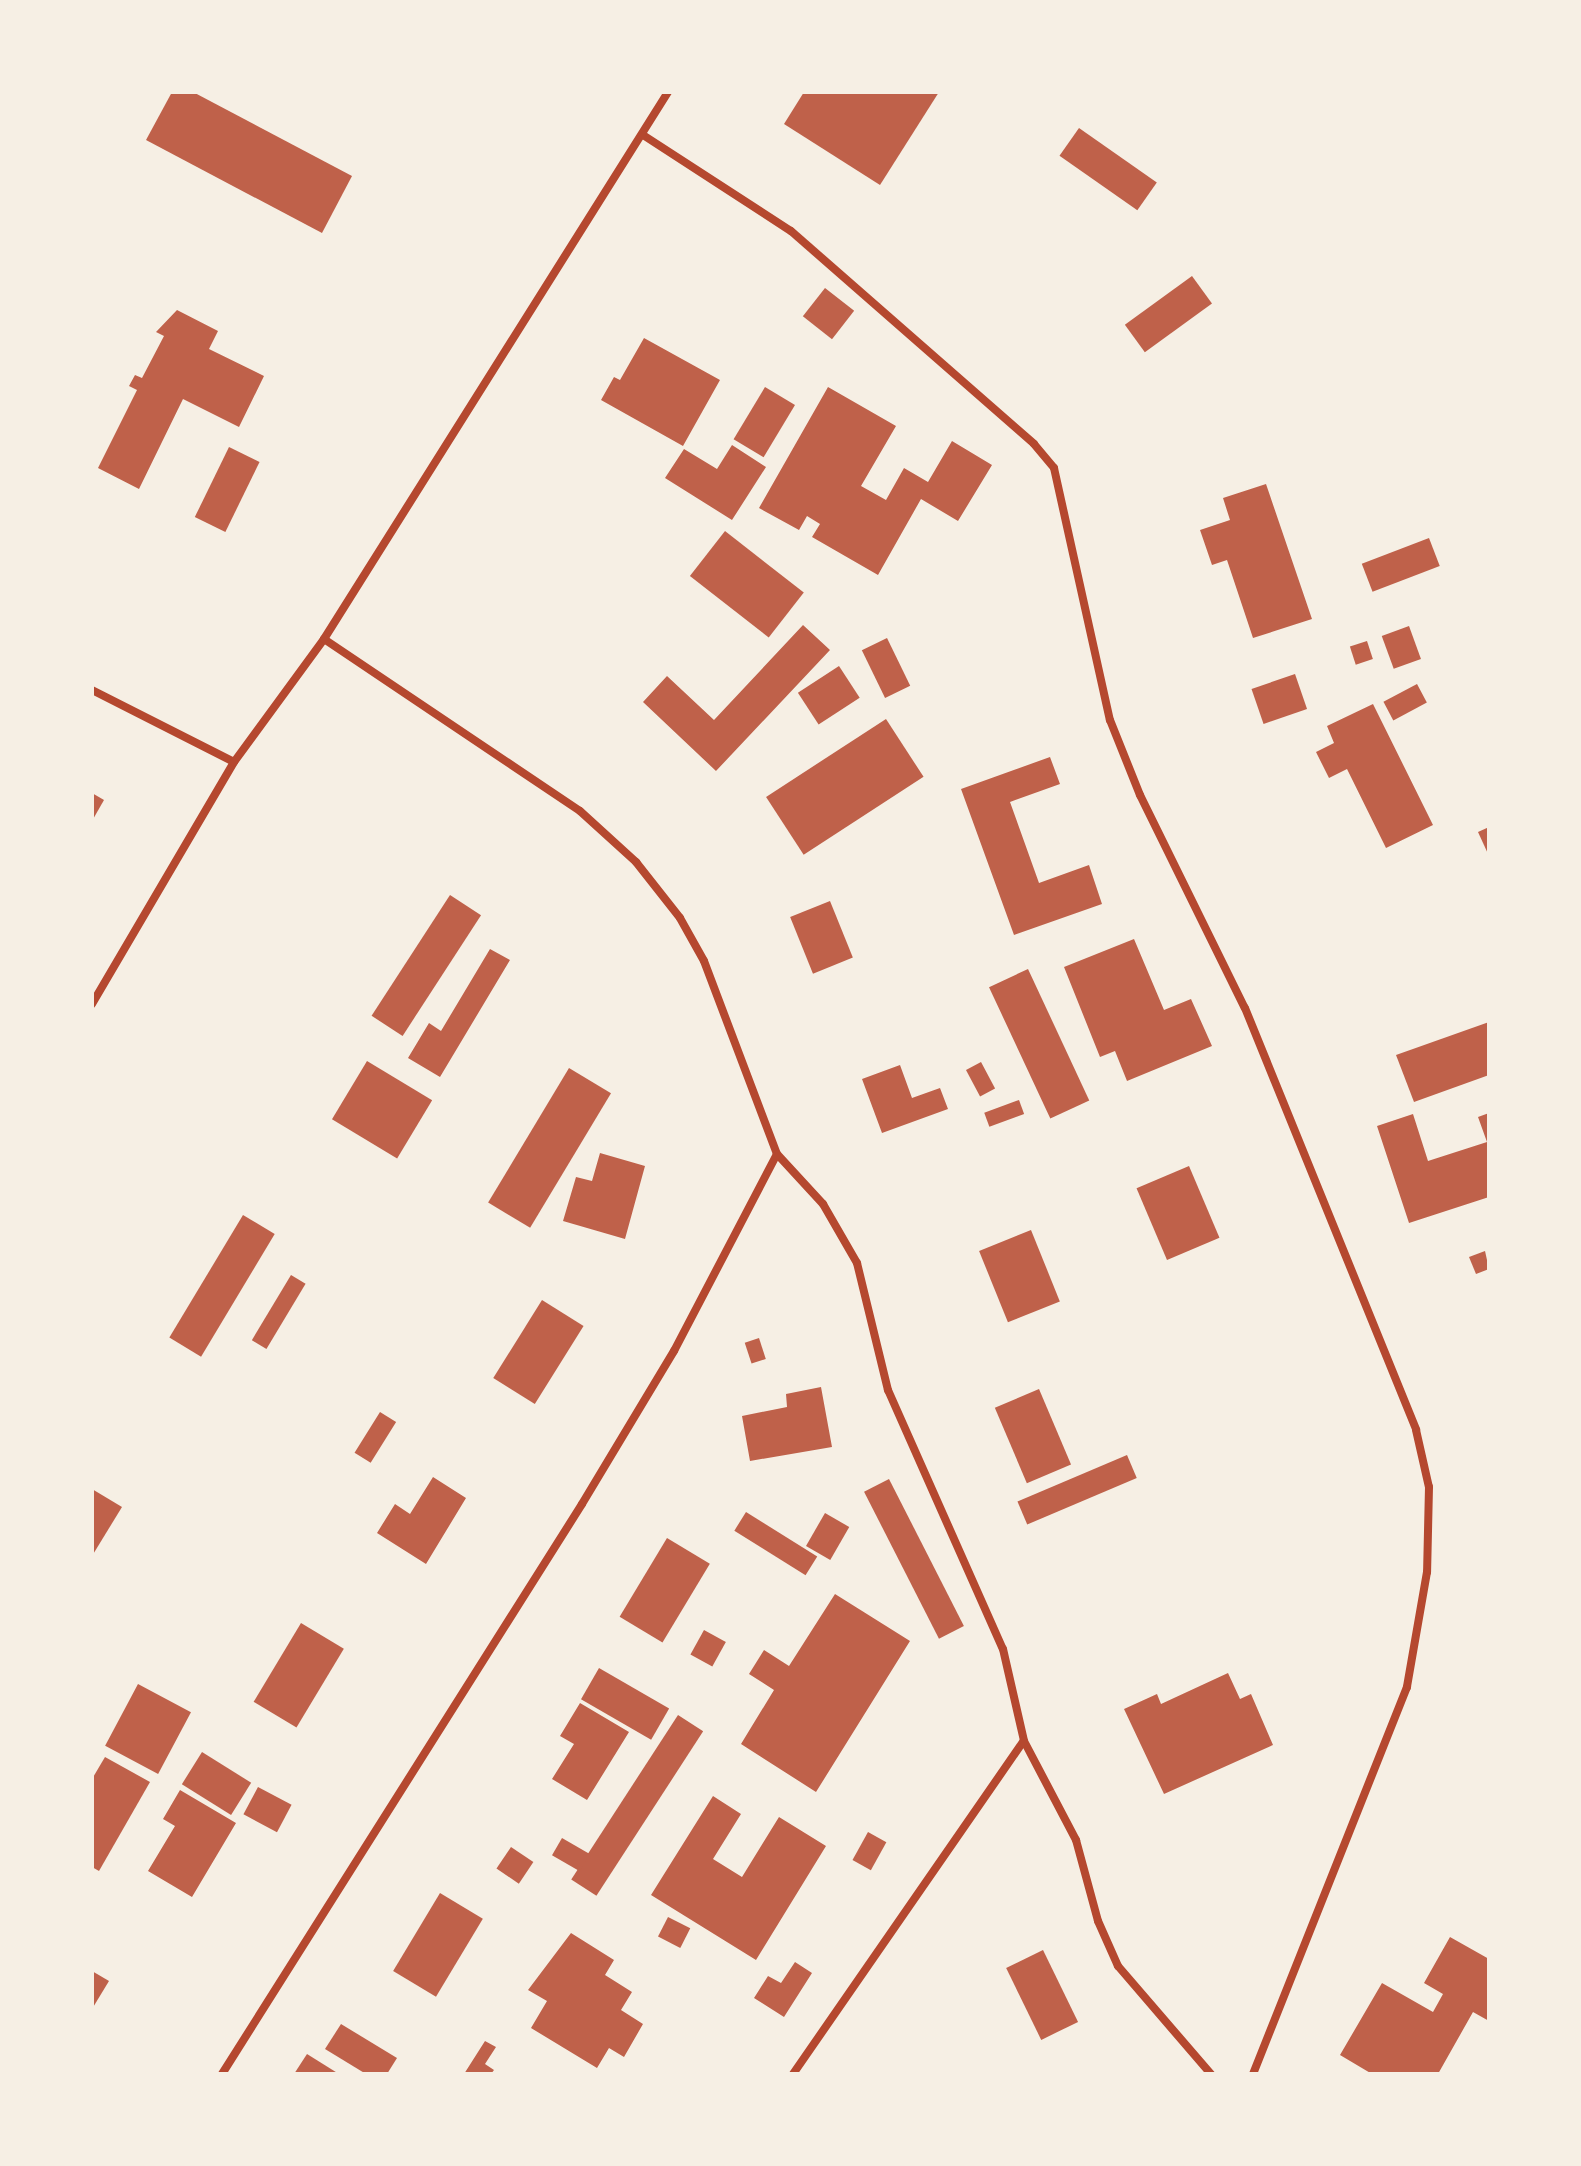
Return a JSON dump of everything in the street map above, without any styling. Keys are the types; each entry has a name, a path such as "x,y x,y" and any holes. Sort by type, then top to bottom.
{"street":[{"path":"92,1004 234,762 324,639 668,92"},
{"path":"643,135 791,231 1034,444 1054,468 1110,720 1140,795 1245,1008 1416,1430 1429,1487 1427,1572 1407,1687 1253,2074"},
{"path":"324,639 580,811 636,862 680,918 704,961 777,1154 823,1204 857,1263 888,1390 1003,1649 1024,1741 1076,1840 1098,1921 1118,1966 1211,2074"},
{"path":"92,690 234,762"},
{"path":"222,2074 582,1504 674,1351 777,1154"},
{"path":"793,2074 1024,1741"}],"building":[{"path":"172,92 193,92 352,176 322,233 146,140"},
{"path":"804,92 939,92 880,185 784,124"},
{"path":"1079,128 1157,182 1137,210 1059,156"},
{"path":"1192,276 1212,304 1145,352 1125,325"},
{"path":"825,288 854,311 832,339 803,316"},
{"path":"177,310 218,331 209,349 264,376 239,427 183,399 139,489 98,468 137,390 129,386 135,375 142,378 164,336 156,332"},
{"path":"644,338 720,380 683,446 601,400 614,377 620,380"},
{"path":"765,387 795,405 764,457 734,439"},
{"path":"828,387 896,426 861,486 886,500 904,468 928,482 952,441 992,465 958,521 921,499 878,575 812,537 820,524 807,516 799,530 759,508"},
{"path":"732,445 766,467 732,520 665,478 684,449 717,469"},
{"path":"229,447 260,462 225,532 195,517"},
{"path":"1266,484 1312,619 1253,638 1227,560 1212,565 1200,530 1230,520 1223,498"},
{"path":"725,531 804,593 769,637 690,576"},
{"path":"1429,538 1440,566 1373,592 1362,564"},
{"path":"803,625 830,650 716,771 643,702 667,676 714,720"},
{"path":"1409,626 1421,659 1394,669 1382,636"},
{"path":"887,638 910,686 885,698 862,650"},
{"path":"1367,641 1373,659 1356,665 1350,647"},
{"path":"839,666 860,698 819,725 798,693"},
{"path":"1295,674 1307,709 1264,724 1252,689"},
{"path":"1417,684 1427,703 1393,720 1383,702"},
{"path":"1373,704 1433,825 1386,848 1347,769 1329,778 1316,752 1334,743 1327,726"},
{"path":"886,719 924,777 804,855 766,797"},
{"path":"1050,757 1060,784 1010,802 1039,883 1089,865 1102,904 1014,935 961,789"},
{"path":"92,793 104,800 92,821"},
{"path":"1489,827 1489,856 1478,832"},
{"path":"450,895 481,915 403,1036 372,1016"},
{"path":"830,901 853,958 813,974 790,917"},
{"path":"1134,939 1164,1010 1191,999 1212,1046 1127,1081 1115,1051 1100,1057 1064,967"},
{"path":"490,949 510,960 440,1077 408,1058 429,1023 441,1031"},
{"path":"1028,969 1089,1100 1050,1119 989,987"},
{"path":"1489,1022 1489,1075 1414,1102 1396,1055"},
{"path":"367,1061 432,1100 397,1158 332,1119"},
{"path":"981,1062 995,1088 980,1096 966,1070"},
{"path":"900,1065 912,1098 940,1088 948,1109 882,1133 862,1079"},
{"path":"569,1068 611,1093 530,1228 488,1203"},
{"path":"1019,1100 1024,1114 989,1127 984,1113"},
{"path":"1489,1113 1489,1197 1409,1223 1377,1126 1413,1114 1428,1161 1487,1142 1478,1117"},
{"path":"600,1153 645,1166 625,1239 563,1221 576,1177 592,1181"},
{"path":"1189,1166 1219,1238 1167,1260 1137,1188"},
{"path":"243,1215 275,1234 201,1357 169,1338"},
{"path":"1031,1230 1060,1301 1008,1322 979,1251"},
{"path":"1485,1251 1489,1269 1476,1274 1469,1257"},
{"path":"291,1275 306,1284 266,1349 252,1340"},
{"path":"542,1300 584,1326 535,1404 493,1378"},
{"path":"759,1338 766,1359 752,1364 745,1343"},
{"path":"821,1387 832,1447 750,1461 742,1416 787,1407 786,1394"},
{"path":"1039,1389 1071,1464 1027,1483 995,1408"},
{"path":"380,1412 396,1422 371,1463 355,1453"},
{"path":"1127,1455 1137,1478 1027,1525 1017,1501"},
{"path":"433,1477 466,1498 426,1564 377,1533 395,1504 410,1514"},
{"path":"889,1479 964,1626 939,1639 864,1492"},
{"path":"92,1489 122,1507 92,1556"},
{"path":"746,1512 817,1557 806,1575 734,1531"},
{"path":"825,1513 849,1527 830,1560 806,1546"},
{"path":"667,1538 710,1564 662,1643 620,1617"},
{"path":"835,1594 910,1641 816,1792 741,1744 774,1690 749,1674 764,1650 789,1666"},
{"path":"301,1623 344,1649 296,1728 254,1702"},
{"path":"704,1630 726,1642 712,1667 690,1654"},
{"path":"599,1668 669,1708 651,1740 581,1699"},
{"path":"1228,1673 1240,1699 1251,1694 1273,1745 1164,1794 1124,1709 1157,1694 1161,1704"},
{"path":"138,1684 191,1712 158,1774 105,1746"},
{"path":"580,1703 629,1732 587,1800 552,1779 574,1744 560,1736"},
{"path":"678,1715 703,1731 596,1896 571,1879"},
{"path":"202,1752 251,1783 231,1815 182,1784"},
{"path":"105,1757 150,1782 99,1871 92,1867 92,1779"},
{"path":"258,1787 292,1805 277,1832 243,1814"},
{"path":"180,1790 236,1823 192,1897 148,1871 175,1826 163,1819"},
{"path":"713,1796 741,1814 713,1859 742,1877 779,1817 826,1846 756,1960 651,1895"},
{"path":"868,1832 886,1842 871,1870 852,1860"},
{"path":"562,1838 590,1854 580,1871 552,1855"},
{"path":"511,1847 533,1862 519,1884 496,1869"},
{"path":"440,1893 483,1919 436,1997 393,1971"},
{"path":"668,1917 690,1928 680,1948 658,1937"},
{"path":"571,1933 614,1960 605,1975 632,1992 621,2010 643,2024 624,2057 609,2048 597,2068 531,2028 547,2001 528,1990"},
{"path":"1450,1937 1489,1959 1489,2021 1473,2012 1438,2074 1372,2074 1340,2055 1382,1983 1433,2012 1443,1994 1424,1983"},
{"path":"1043,1950 1078,2022 1041,2040 1006,1968"},
{"path":"795,1962 812,1973 784,2017 754,1998 768,1976 781,1983"},
{"path":"92,1971 109,1981 92,2009"},
{"path":"341,2024 397,2058 387,2074 366,2074 325,2049"},
{"path":"485,2041 496,2047 485,2064 494,2070 491,2074 464,2074"},
{"path":"307,2054 339,2074 294,2074"}]}
